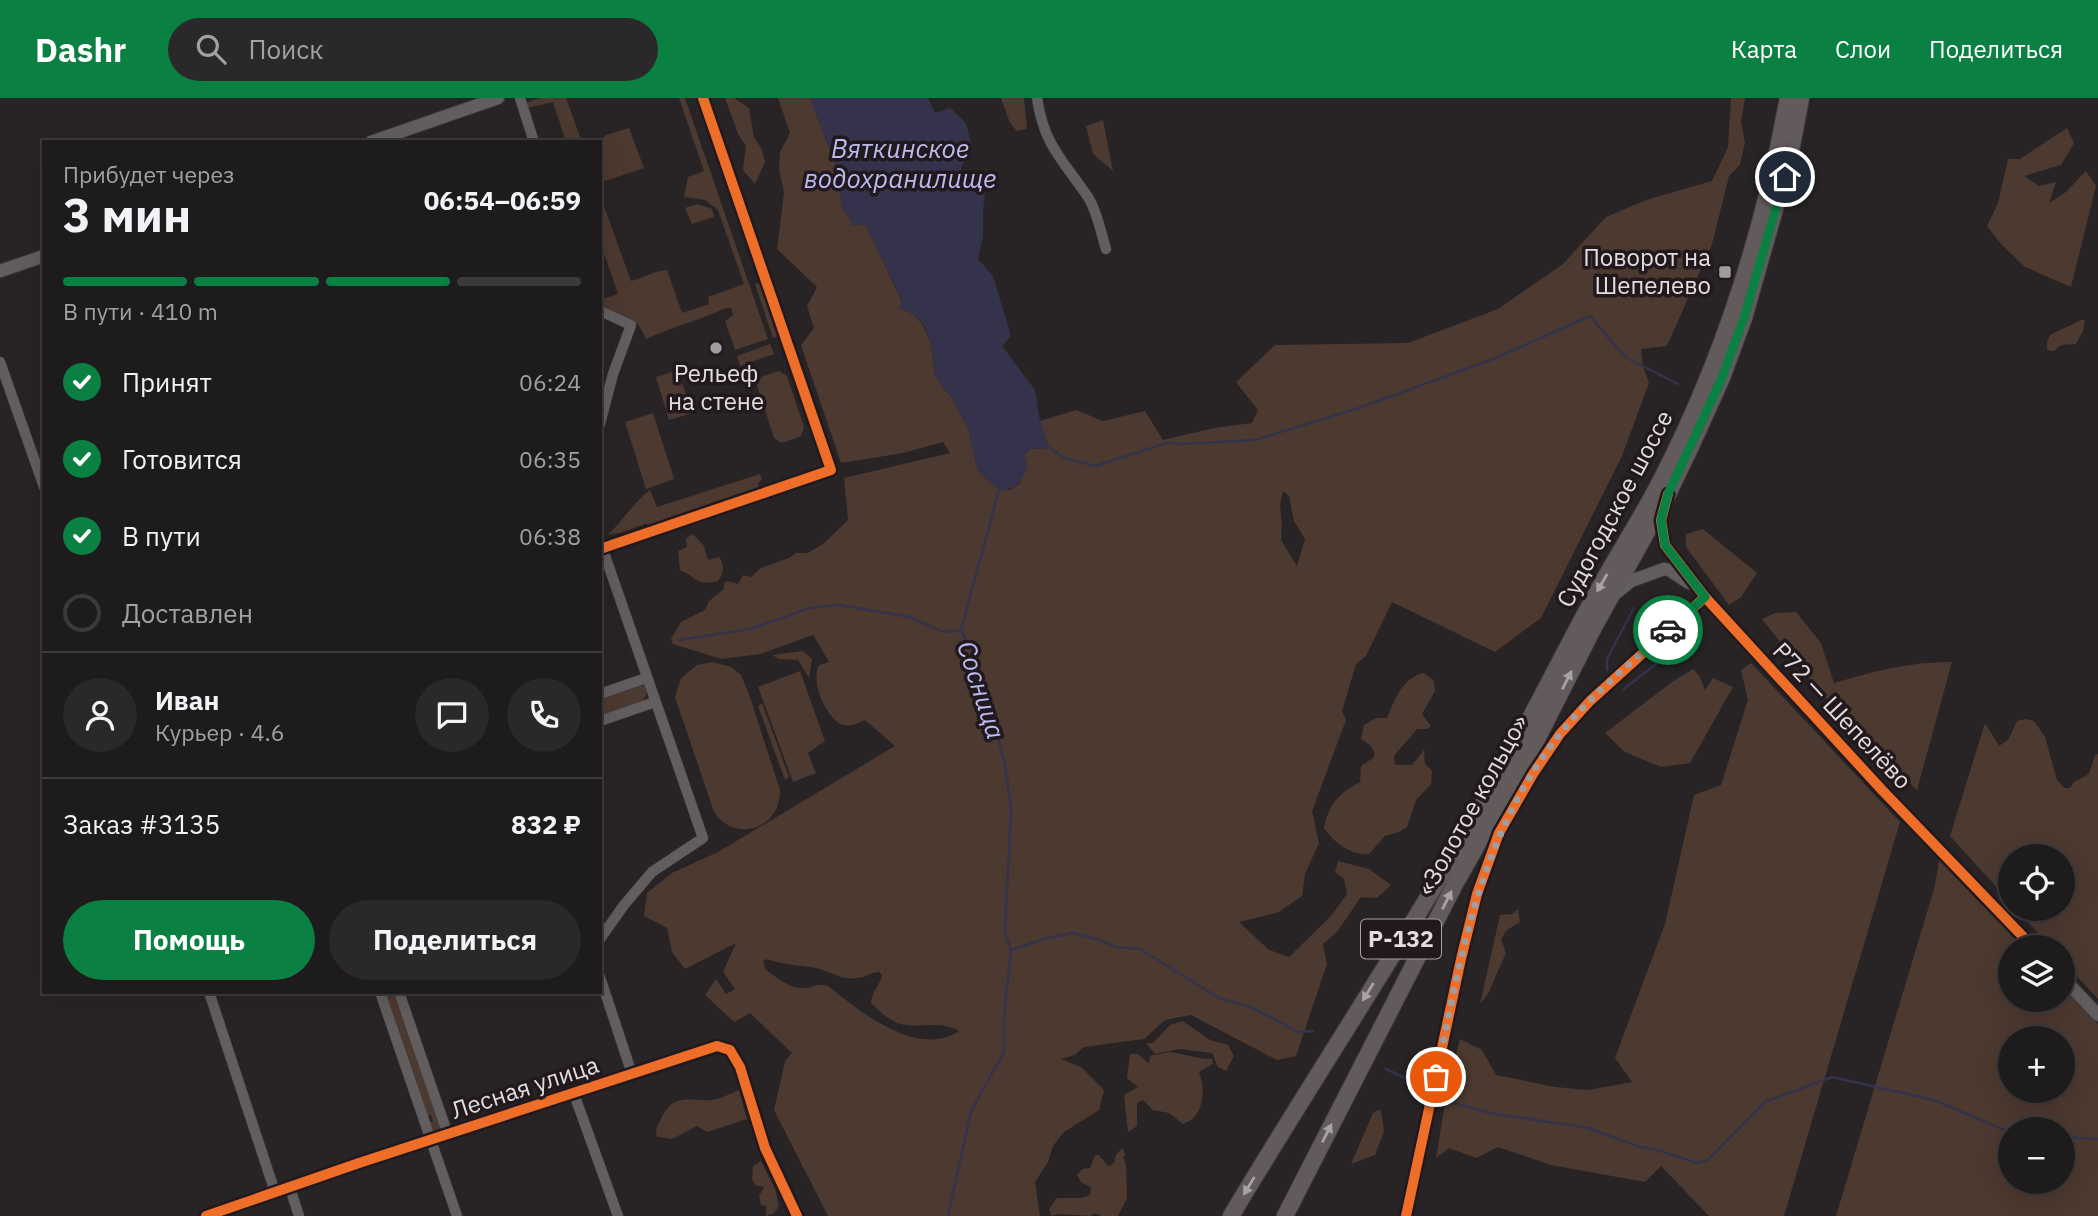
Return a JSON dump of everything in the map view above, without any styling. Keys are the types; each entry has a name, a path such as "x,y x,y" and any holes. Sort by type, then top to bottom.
{"main road":[{"name":"Судогодское шоссе","path":"1562,658 1661,481 1702,390 1720,345 1757,232 1776,160 1788,98"},
{"name":"Судогодское шоссе","path":"1668,494 1721,380 1744,318 1790,156 1801,98"},
{"name":"«Золотое кольцо»","path":"1285,1216 1455,884 1536,741 1668,494"},
{"name":"«Золотое кольцо»","path":"1231,1216 1448,863 1562,658"}],"street":[{"path":"377,140 498,98"},
{"path":"520,98 533,140"},
{"path":"602,547 831,470 702,98"},
{"path":"1037,98 1043,129 1072,178 1090,200 1106,249"},
{"path":"0,271 42,257"},
{"path":"602,312 631,325 613,374 602,416"},
{"path":"0,362 42,481"},
{"name":"Р72 — Шепелёво","path":"1668,494 1661,520 1665,545 1705,597 1882,790 2021,935"},
{"path":"602,550 703,838 652,872 602,936"},
{"path":"1406,1216 1461,959 1477,894 1499,833 1532,774 1560,734 1590,701 1705,597 1683,578 1664,569 1631,581 1612,596"},
{"path":"602,693 646,678"},
{"path":"602,720 654,702"},
{"name":"Лесная улица","path":"206,1216 632,1074 602,983"},
{"path":"2075,991 2098,1015"},
{"path":"210,994 275,1192"},
{"path":"381,994 457,1216"},
{"path":"400,994 449,1135"},
{"path":"632,1074 717,1046 730,1050 740,1067 765,1148 797,1216"},
{"path":"574,1094 618,1216"},
{"path":"290,1188 299,1216"}],"shaded area":[{"path":"540,98 566,98 581,140 565,140 553,102 527,108 525,103"},
{"path":"679,98 685,98 768,339 735,350 725,321 733,315 731,308 646,339 638,324 602,306 602,299 618,294 602,248 602,201 631,281 667,270 682,313 709,304 708,297 744,284 718,210 705,200 684,197 688,177 704,171"},
{"path":"725,98 734,98 749,108 754,137 765,162 755,184 743,170 746,146 738,134"},
{"path":"778,98 810,98 840,176 841,205 851,220 851,225 866,226 902,301 923,325 931,343 935,376 953,400 968,428 978,471 999,490 1010,490 1020,483 1024,455 1030,449 1049,448 1040,421 1076,410 1103,421 1145,411 1163,440 1214,428 1252,423 1258,410 1236,382 1275,345 1408,343 1498,309 1563,264 1606,217 1646,200 1712,181 1728,147 1731,98 1745,98 1741,121 1745,143 1740,165 1729,176 1712,244 1667,346 1641,349 1643,367 1649,383 1622,456 1541,618 1495,652 1392,602 1366,656 1356,664 1342,711 1346,720 1312,811 1319,843 1305,874 1302,896 1279,912 1239,922 1269,950 1289,957 1331,916 1347,894 1344,879 1335,872 1338,861 1369,869 1391,885 1377,898 1361,897 1337,932 1323,944 1327,964 1296,1056 1277,1060 1191,1015 1165,1020 1144,1039 1084,1047 1075,1055 1061,1059 1081,1067 1104,1090 1099,1110 1064,1132 1053,1146 1048,1162 1035,1182 1040,1216 828,1216 774,1110 785,1061 792,1053 750,1013 734,1022 705,995 716,979 726,994 735,989 723,972 736,943 685,969 672,952 667,928 644,916 647,893 672,873 718,852 895,746 865,720 847,725 837,722 831,716 821,699 817,680 819,665 829,662 813,635 760,654 721,659 673,644 671,639 681,622 705,610 709,601 724,589 724,583 727,581 738,584 743,575 751,577 761,568 796,553 808,553 823,544 848,520 844,478 950,453 943,442 903,453 841,463 801,345 814,328 807,306 817,287 777,249 784,192 779,169 780,152 790,133","holes":["1283,491 1289,496 1294,521 1305,539 1297,566 1281,540 1280,505","767,959 816,968 846,978 858,978 879,972 882,975 871,1003 887,1017 901,1024 951,1027 959,1031 943,1038 908,1036 872,1019 828,986 800,988 784,983 765,969 763,961"]},
{"path":"1001,98 1024,98 1027,129 1017,131 1010,123"},
{"path":"1103,120 1113,171 1093,154 1086,126"},
{"path":"629,128 644,168 602,182 601,140 606,135"},
{"path":"2067,128 2074,143 2061,165 2024,176 2039,186 2056,182 2049,203 2066,192 2086,171 2096,186 2071,287 2025,267 1987,226 1998,203 2008,159 2020,159"},
{"path":"697,204 712,209 714,217 692,224 685,208"},
{"path":"760,283 779,336 773,338 755,284"},
{"path":"2085,320 2083,331 2076,344 2061,345 2054,351 2047,350 2050,335"},
{"path":"770,344 774,354 740,366 737,356"},
{"path":"678,370 692,413 669,420 656,377"},
{"path":"779,371 787,376 804,427 801,436 782,443 774,438 757,385 761,377"},
{"path":"653,413 674,479 646,489 625,422"},
{"path":"760,474 760,491 647,528 647,523 608,535 650,490 657,507"},
{"path":"1703,529 1757,573 1741,597 1729,605 1686,547 1686,534"},
{"path":"693,534 704,546 708,560 719,557 723,569 718,581 700,582 680,570 678,551 687,547 686,538"},
{"path":"1796,612 1821,643 1834,683 1892,668 1952,662 1917,790 1834,709 1762,619 1775,613"},
{"path":"803,651 812,659 809,678 798,660 779,659 772,655"},
{"path":"712,662 731,667 741,675 780,790 773,814 756,828 734,828 723,822 714,812 675,697 681,678 697,665"},
{"path":"1751,663 1900,822 1784,1216 1709,1216 1661,1166 1645,1182 1551,1165 1498,1147 1476,1158 1449,1148 1436,1158 1447,1090 1460,1039 1482,1050 1496,1075 1555,1087 1588,1090 1632,1082 1615,1058 1665,924 1694,795 1721,785 1748,700 1741,670"},
{"path":"1693,669 1699,675 1705,690 1713,678 1733,687 1690,763 1661,767 1625,752 1605,733 1672,682"},
{"path":"800,671 825,741 808,753 816,773 793,782 758,687"},
{"path":"1424,673 1434,681 1435,691 1422,714 1431,726 1417,729 1394,756 1395,765 1412,765 1424,750 1425,764 1432,771 1431,784 1416,800 1407,827 1385,836 1369,854 1356,853 1338,843 1324,828 1329,812 1336,800 1360,782 1361,766 1375,754 1370,745 1361,739 1364,725 1376,718 1387,718 1405,684"},
{"path":"638,683 645,685 646,693 639,705 602,718 602,695"},
{"path":"762,703 789,777 785,780 758,706"},
{"path":"2017,721 2034,721 2045,737 2057,780 2064,788 2070,788 2074,782 2089,774 2095,755 2098,754 2098,999 2075,974 2075,935 2040,935 2027,921 2075,921 2075,844 1998,844 1998,889 1950,836 1985,723 1999,746 2008,740"},
{"path":"1940,857 2013,935 1998,935 1998,1012 2075,1012 2075,1000 2098,1024 2098,1216 1836,1216 1934,889"},
{"path":"1518,909 1520,922 1507,930 1501,939 1506,953 1488,994 1480,1004 1500,915 1512,914"},
{"path":"386,994 398,994 443,1128 439,1135 431,1129 431,1115 427,1116"},
{"path":"1183,1021 1210,1040 1228,1045 1234,1056 1226,1071 1218,1067 1212,1053 1180,1049 1155,1054 1146,1043 1153,1043 1170,1025"},
{"path":"1170,1052 1212,1059 1213,1064 1199,1072 1203,1095 1199,1110 1190,1121 1183,1124 1169,1113 1153,1110 1143,1100 1137,1103 1137,1126 1128,1132 1124,1095 1138,1087 1127,1078 1130,1054 1138,1054 1149,1064 1150,1056"},
{"path":"739,1090 747,1119 707,1132 697,1126 672,1139 657,1137 657,1129 670,1105 682,1100 715,1099"},
{"path":"1381,1111 1384,1131 1375,1155 1351,1164 1373,1113"},
{"path":"1122,1148 1126,1155 1123,1157 1126,1165 1127,1198 1118,1216 1101,1216 1094,1213 1091,1216 1051,1216 1049,1209 1057,1198 1081,1198 1090,1195 1091,1187 1081,1182 1077,1175 1082,1169 1090,1168 1095,1155 1099,1155 1108,1166 1114,1163"},
{"path":"761,1161 775,1189 779,1206 774,1213 766,1216 766,1206 761,1205 759,1196 764,1187 755,1185 752,1179 753,1166"}],"water":[{"name":"Вяткинское водохранилище","path":"810,98 928,98 935,113 950,108 966,123 972,147 961,168 961,192 972,186 985,192 983,236 978,259 993,276 1011,336 1002,346 1035,390 1040,421 1049,448 1030,449 1024,455 1028,468 1014,487 999,490 978,471 968,428 953,400 935,376 931,343 924,325 916,316 899,308 902,300 866,226 851,226 851,219 841,205 840,176"}],"waterway":[{"path":"1048,447 1064,458 1095,466 1170,442 1182,444 1255,440 1359,408 1493,359 1590,316 1625,357 1678,384"},
{"name":"Сосница","path":"948,1216 971,1111 1004,1052 1004,1017 1011,950 1005,933 1011,809 1005,764 978,667 961,630 999,490"},
{"path":"679,640 751,629 809,608 840,605 910,617 943,632 960,630"},
{"path":"1607,670 1607,659 1634,608"},
{"path":"1624,689 1701,629"},
{"path":"1011,950 1073,933 1116,947 1140,949 1219,998 1253,1008 1298,1032 1313,1031"},
{"path":"1386,1069 1415,1083"},
{"path":"1454,1103 1490,1113 1588,1128 1640,1147 1697,1163 1708,1160 1765,1102 1832,1077 1934,1100 1998,1127"},
{"path":"2075,1138 2098,1139"}],"cycle path":[{"path":"602,548 831,470 703,98"},
{"path":"1668,494 1661,520 1665,545 1705,597 1882,790 2021,935"},
{"path":"1406,1216 1461,959 1477,894 1499,833 1560,734 1590,701 1705,597"},
{"path":"206,1216 717,1046 730,1050 740,1067 765,1148 797,1216"}],"way so far":[{"path":"1436,1077 1477,894 1499,833 1532,774 1560,734 1590,701 1668,630"}],"place":[{"name":"Поворот на Шепелево","path":"1725,272"},
{"name":"Рельеф на стене","path":"716,348"}],"route":[{"path":"1668,630 1705,597 1665,545 1661,520 1668,494 1721,380 1744,318 1785,177"}]}
